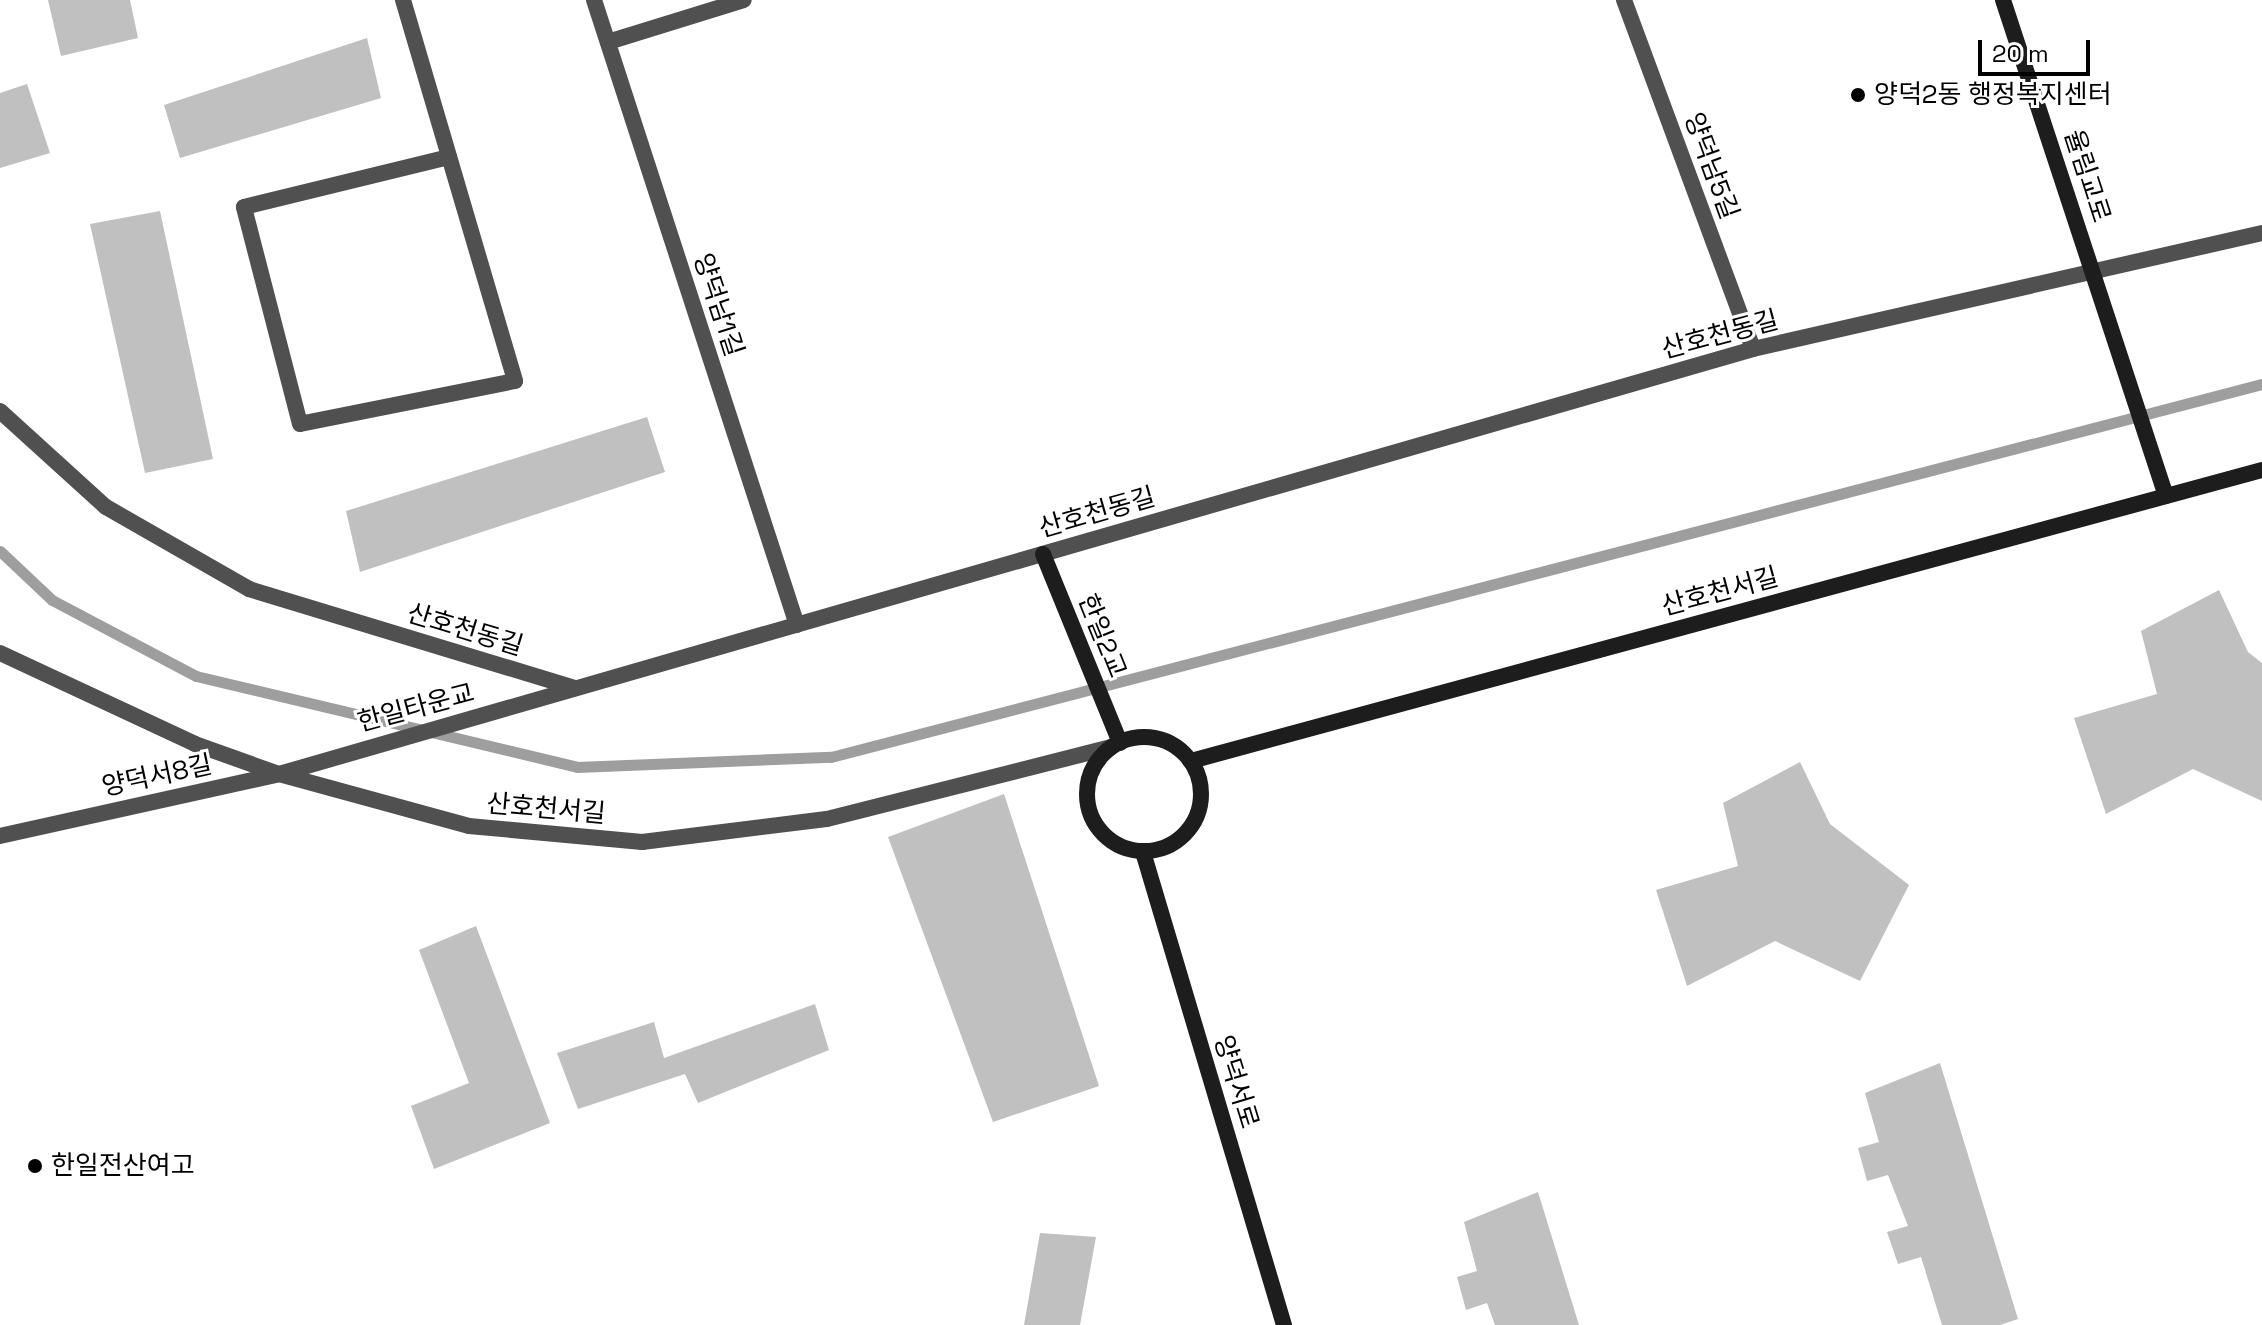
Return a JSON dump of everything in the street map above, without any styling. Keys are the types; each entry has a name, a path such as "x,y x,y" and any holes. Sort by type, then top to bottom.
{"street":[{"path":"403,0 515,381 300,424 244,207 449,157"},
{"name":"양덕남1길","path":"594,0 797,625"},
{"path":"608,42 744,0"},
{"name":"양덕남5길","path":"1624,0 1753,349"},
{"name":"율림교로","path":"2003,0 2166,496"},
{"name":"산호천동길","path":"0,411 106,507 249,589 575,688 1753,349 2095,275 2262,233"},
{"name":"산호천서길","path":"1191,761 2262,470"},
{"name":"한일2교","path":"1043,554 1109,718 1115,745"},
{"name":"산호천서길","path":"0,653 195,744 279,774 469,826 642,842 827,819 1115,745"},
{"name":"한일타운교","path":"323,757 575,688"},
{"path":"1163,740 1191,761 1201,795 1194,821 1177,841 1143,852 1109,840 1089,811 1090,776 1115,745 1163,740"},
{"name":"양덕서8길","path":"0,836 279,774 323,757"},
{"name":"양덕서로","path":"1143,852 1284,1325"}],"building":[{"path":"48,0 130,0 138,38 61,56"},
{"path":"367,38 381,98 180,158 164,105"},
{"path":"27,84 50,153 0,168 0,93"},
{"path":"160,211 213,459 145,473 90,224"},
{"path":"647,417 665,472 360,572 346,511"},
{"path":"2219,590 2248,652 2262,663 2262,801 2193,769 2106,814 2074,718 2157,694 2141,631"},
{"path":"1800,762 1830,824 1909,885 1860,981 1775,941 1687,986 1656,890 1738,866 1723,803"},
{"path":"1004,794 1099,1086 993,1122 888,837"},
{"path":"476,926 550,1123 434,1169 411,1106 469,1083 419,950"},
{"path":"815,1004 829,1050 698,1103 685,1074 578,1109 557,1053 654,1022 664,1058"},
{"path":"1940,1063 2018,1319 2000,1325 1942,1325 1921,1257 1898,1264 1887,1232 1908,1226 1888,1175 1867,1181 1858,1148 1879,1142 1865,1093"},
{"path":"1538,1192 1579,1325 1495,1325 1487,1303 1466,1310 1457,1277 1477,1271 1464,1222"},
{"path":"1040,1233 1096,1237 1080,1325 1024,1325"}],"waterway":[{"path":"0,551 52,600 196,676 577,767 831,757 2262,384"}],"place":[{"name":"양덕2동 행정복지센터","path":"1858,95"},
{"name":"한일전산여고","path":"35,1166"}]}
